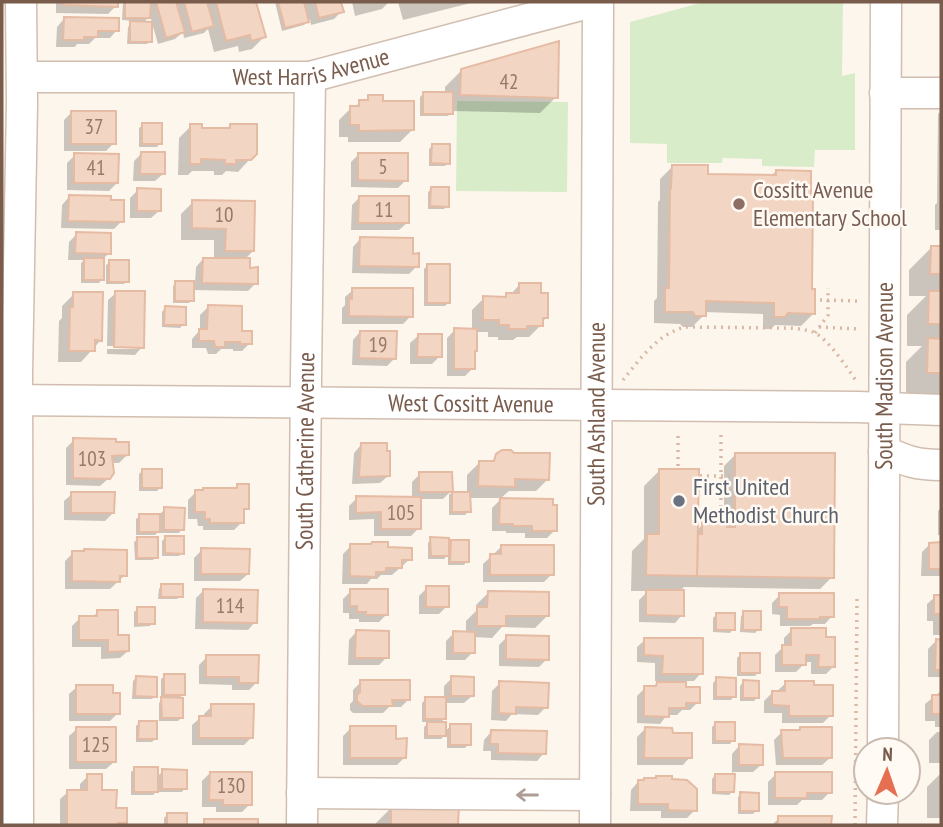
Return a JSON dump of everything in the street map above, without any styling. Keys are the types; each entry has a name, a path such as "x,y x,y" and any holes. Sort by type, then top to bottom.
{"street":[{"path":"18,825 10,400 22,77 22,2"},
{"name":"West Harris Avenue","path":"22,77 310,77 592,2"},
{"name":"South Ashland Avenue","path":"595,825 598,2"},
{"name":"South Madison Avenue","path":"883,736 886,2"},
{"name":"South Catherine Avenue","path":"302,825 310,77"},
{"path":"885,93 941,93"},
{"name":"West Cossitt Avenue","path":"10,400 941,410"},
{"path":"884,451 912,463 941,465"},
{"path":"302,793 595,795"},
{"path":"883,806 883,825"}],"path":[{"path":"815,333 828,315 828,288"},
{"path":"820,300 859,301"},
{"path":"819,327 859,329"},
{"path":"622,380 650,348 675,329 799,328 815,333 859,383"},
{"path":"678,434 678,466"},
{"path":"721,434 721,514"},
{"path":"700,476 734,476"},
{"path":"855,825 857,589"}],"green space":[{"path":"704,2 843,2 842,76 855,73 855,150 815,150 814,167 762,166 762,159 723,158 722,163 667,163 667,144 630,143 630,22"},
{"path":"457,101 568,102 567,192 456,191"}],"building":[{"path":"63,2 118,2 118,7 63,5"},
{"path":"125,2 151,2 150,18 125,18"},
{"path":"156,2 176,2 185,32 166,38"},
{"path":"184,2 207,2 214,26 192,32"},
{"path":"216,2 256,2 266,37 251,41 250,35 226,41"},
{"path":"278,2 304,2 309,22 285,28"},
{"path":"315,2 341,2 344,12 319,18"},
{"path":"64,17 119,18 119,31 98,31 98,37 84,37 84,40 63,40"},
{"path":"130,21 152,22 152,42 130,42"},
{"path":"559,41 558,98 460,95 461,69"},
{"path":"423,92 453,92 453,114 423,114"},
{"path":"368,95 383,95 383,101 414,101 414,130 359,131 359,125 350,125 350,106 359,106 359,100 368,100"},
{"path":"71,111 116,111 116,144 71,144"},
{"path":"142,123 162,123 162,144 142,144"},
{"path":"190,124 202,124 202,128 230,128 230,124 257,124 257,154 251,160 236,160 236,164 225,164 225,160 201,159 201,164 190,164"},
{"path":"432,144 450,144 450,164 431,163"},
{"path":"141,152 165,152 165,174 140,174"},
{"path":"74,153 119,154 118,183 74,183"},
{"path":"358,153 408,153 408,181 358,180"},
{"path":"672,165 708,165 708,174 776,175 776,170 811,171 812,289 815,289 815,314 788,313 785,317 774,317 774,303 706,301 706,316 695,316 693,312 665,312 665,288 669,288"},
{"path":"431,187 449,187 449,207 430,206"},
{"path":"137,188 161,189 161,211 137,211"},
{"path":"69,195 111,196 111,200 124,200 124,222 68,221"},
{"path":"359,196 409,196 409,223 358,223"},
{"path":"192,200 255,201 254,251 225,251 226,229 192,228"},
{"path":"76,232 111,233 111,254 75,253"},
{"path":"360,237 413,238 413,254 419,253 419,267 359,266"},
{"path":"931,246 941,246 941,274 930,274"},
{"path":"84,258 104,258 104,280 84,280"},
{"path":"203,258 250,258 250,268 258,267 258,284 202,283"},
{"path":"109,260 129,260 129,282 109,282"},
{"path":"427,264 450,264 450,303 427,303"},
{"path":"175,281 194,281 194,301 175,301"},
{"path":"519,283 541,283 541,293 548,293 548,318 543,318 543,326 509,329 509,325 499,325 499,320 483,320 483,296 506,297 506,293 519,293"},
{"path":"352,288 413,288 413,317 349,316"},
{"path":"115,291 145,291 144,348 114,347"},
{"path":"929,291 941,291 941,324 928,324"},
{"path":"73,292 103,292 102,341 95,340 95,351 69,351"},
{"path":"208,305 242,306 242,331 252,331 252,344 225,342 225,347 215,347 214,341 199,341 199,329 207,329"},
{"path":"165,306 186,307 186,325 164,325"},
{"path":"454,328 477,329 475,369 454,369"},
{"path":"360,331 397,331 396,359 359,358"},
{"path":"418,334 442,334 442,357 417,357"},
{"path":"928,338 941,339 941,373 927,373"},
{"path":"73,438 129,442 129,455 112,456 114,473 110,479 73,478"},
{"path":"361,443 387,443 387,451 390,451 390,476 359,477"},
{"path":"502,450 511,450 514,453 550,453 549,480 515,479 515,487 478,486 479,461 494,461 496,454"},
{"path":"735,453 835,453 834,578 697,576 698,534 702,534 702,522 713,522 713,516 727,516 727,527 735,527"},
{"path":"142,469 162,469 162,488 142,488"},
{"name":"First United Methodist Church","path":"659,469 699,469 697,576 646,575 647,534 659,534"},
{"path":"419,472 452,472 453,492 419,492"},
{"path":"237,484 249,484 249,509 244,509 244,523 210,523 210,519 205,519 205,512 195,512 195,490 237,488"},
{"path":"71,492 115,492 114,513 71,513"},
{"path":"452,492 470,492 471,512 452,512"},
{"path":"356,496 421,497 421,529 381,529 381,512 356,513"},
{"path":"500,498 553,499 553,505 557,505 557,531 532,531 532,526 499,524"},
{"path":"164,507 185,508 184,530 164,530"},
{"path":"139,514 160,514 160,532 139,532"},
{"path":"165,536 184,536 184,554 165,553"},
{"path":"137,537 158,537 158,558 137,558"},
{"path":"430,537 449,538 449,556 431,556"},
{"path":"451,540 469,540 469,562 450,562"},
{"path":"388,542 388,547 412,548 412,560 402,560 402,568 386,568 386,572 376,572 376,577 350,576 350,544"},
{"path":"941,542 941,569 929,569 929,543"},
{"path":"501,545 554,545 554,575 490,575 490,554 501,554"},
{"path":"201,548 250,549 249,574 201,574"},
{"path":"127,550 127,576 120,576 120,582 72,581 72,551"},
{"path":"161,584 183,584 183,597 161,597"},
{"path":"426,586 449,586 449,607 426,607"},
{"path":"203,589 258,590 257,623 203,622"},
{"path":"350,589 388,589 388,615 366,615 366,612 357,612 357,606 350,606"},
{"path":"646,590 684,590 684,616 646,615"},
{"path":"488,591 549,592 549,616 506,616 506,626 477,626 477,607 487,607"},
{"path":"779,593 834,593 834,617 787,619 787,607 779,607"},
{"path":"934,595 941,595 941,627 940,614 934,614"},
{"path":"137,607 155,607 155,624 137,624"},
{"path":"97,610 118,610 118,635 129,635 129,651 108,652 108,640 79,640 79,616 97,616"},
{"path":"743,611 761,611 761,630 743,630"},
{"path":"716,613 735,613 735,630 716,630"},
{"path":"791,628 826,628 826,637 835,637 835,667 818,667 819,655 806,655 806,665 782,665 782,645 791,645"},
{"path":"356,630 389,631 389,658 355,658"},
{"path":"453,631 475,632 475,653 453,653"},
{"path":"506,635 549,636 549,660 506,659"},
{"path":"644,638 703,638 703,674 662,674 663,656 644,655"},
{"path":"936,639 941,640 941,670 935,670"},
{"path":"740,653 760,653 760,673 740,673"},
{"path":"206,655 259,655 258,683 239,683 239,677 206,677"},
{"path":"164,674 185,674 185,695 164,695"},
{"path":"136,676 157,677 157,697 135,696"},
{"path":"451,676 474,677 474,696 451,696"},
{"path":"716,677 736,678 736,697 716,697"},
{"path":"360,680 410,680 410,700 392,700 393,706 362,706 357,701"},
{"path":"743,680 759,681 759,698 743,698"},
{"path":"499,681 549,683 548,708 516,707 516,714 499,713"},
{"path":"785,681 814,681 814,685 833,685 833,716 789,716 789,706 772,705 772,691 785,691"},
{"path":"657,682 686,682 686,687 700,687 700,703 686,703 686,708 669,708 669,717 644,716 644,686 656,686"},
{"path":"76,685 113,685 113,693 120,693 120,714 76,714"},
{"path":"932,695 941,695 941,714 932,714"},
{"path":"161,697 183,698 183,718 162,718"},
{"path":"425,697 446,697 446,719 425,719"},
{"path":"211,704 254,704 253,738 199,738 199,716 211,716"},
{"path":"139,721 157,721 157,739 138,739"},
{"path":"427,722 446,722 446,736 427,736"},
{"path":"715,722 735,722 735,741 715,741"},
{"path":"450,724 471,724 471,745 450,745"},
{"path":"350,726 396,726 396,739 407,738 406,758 350,758"},
{"path":"76,727 116,727 116,762 76,762"},
{"path":"645,727 672,728 673,733 692,733 692,758 644,758"},
{"path":"800,727 832,727 832,758 783,758 781,730 800,730"},
{"path":"491,730 547,731 546,754 498,753 498,744 490,744"},
{"path":"739,744 763,745 763,765 739,765"},
{"path":"134,767 158,767 158,792 134,792"},
{"path":"162,769 187,770 187,789 162,789"},
{"path":"210,772 252,772 252,805 223,805 223,800 209,800"},
{"path":"775,772 832,772 832,793 807,793 807,798 775,798"},
{"path":"87,774 102,774 102,790 117,790 116,808 127,808 127,823 67,825 67,790 87,790"},
{"path":"715,774 735,774 734,792 715,792"},
{"path":"656,776 687,780 697,789 697,811 668,810 668,804 638,804 638,780"},
{"path":"740,792 759,793 759,811 740,811"},
{"path":"391,805 459,806 458,825 391,825"},
{"path":"167,813 187,813 187,825 167,825"},
{"path":"778,816 832,816 831,825 778,825"},
{"path":"204,819 258,819 258,825 204,825"}],"place":[{"name":"Cossitt Avenue Elementary School","path":"739,204"},
{"name":"First United Methodist Church","path":"679,501"}]}
